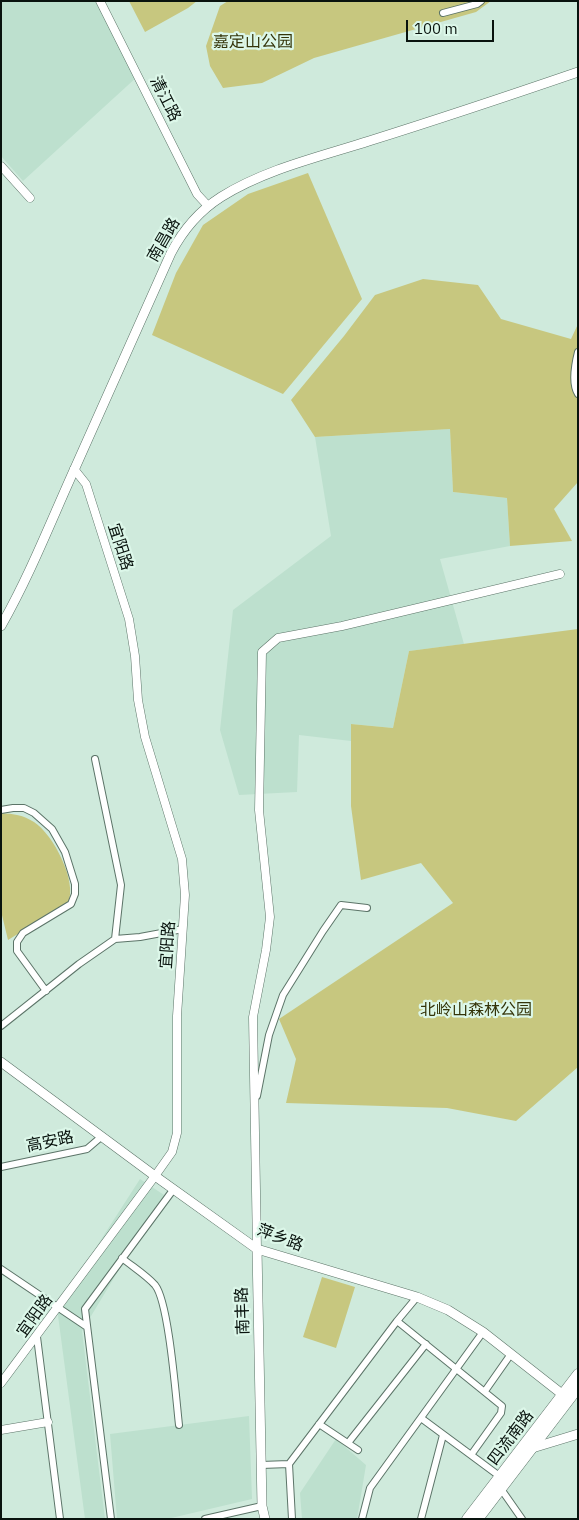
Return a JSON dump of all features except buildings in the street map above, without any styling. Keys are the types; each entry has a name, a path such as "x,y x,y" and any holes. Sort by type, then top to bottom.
{"main road":[{"name":"南昌路","path":"1,626 18,597 41,549 74,470 171,253 187,226 208,206 262,175 462,112 578,72"},
{"name":"萍乡路","path":"1,1062 154,1176 257,1249 417,1297 448,1310 483,1332 566,1397"},
{"name":"南丰路","path":"257,1249 262,1506 264,1519"},
{"name":"四流南路","path":"467,1519 533,1448 566,1397 578,1374"},
{"name":"四流南路","path":"478,1519 503,1482 519,1451 566,1397 578,1388"},
{"path":"519,1451 578,1434"}],"street":[{"name":"清江路","path":"100,1 197,194 208,206"},
{"path":"443,13 482,1"},
{"path":"1,166 30,198"},
{"path":"578,352 575,363 575,389 578,394"},
{"name":"宜阳路","path":"1,1384 172,1152 177,1133 177,1016 185,895 182,859 145,737 138,700 135,656 129,619 86,484 74,470"},
{"name":"南丰路","path":"257,1249 252,1016 266,950 270,917 259,810 262,652 278,638 342,626 560,574"},
{"path":"95,759 121,885 115,939"},
{"path":"1,810 24,808 34,813 52,829 65,852 76,884 71,904 23,933 17,942 17,951 46,991"},
{"path":"255,1103 269,1035 283,995 323,930 341,905 367,908"},
{"path":"1,1026 79,964 115,939 140,937 182,929"},
{"name":"高安路","path":"1,1167 86,1149 101,1137"},
{"path":"112,1519 85,1309 174,1190"},
{"path":"122,1258 156,1286 161,1300 168,1336 179,1425"},
{"path":"1,1269 87,1327"},
{"path":"292,1519 289,1464 417,1297"},
{"path":"397,1321 502,1406 501,1412 471,1455"},
{"path":"362,1519 370,1488 483,1332"},
{"path":"36,1337 60,1519"},
{"path":"348,1443 426,1344"},
{"path":"485,1391 511,1354"},
{"path":"421,1418 471,1455 503,1482 522,1519"},
{"path":"1,1430 48,1422"},
{"path":"319,1424 358,1450"},
{"path":"421,1519 443,1435"},
{"path":"261,1465 289,1464"},
{"path":"205,1519 262,1506"}],"shaded area":[{"path":"1,1 100,1 138,76 23,181 1,156"},
{"path":"450,429 453,492 507,498 510,546 440,559 464,644 409,651 393,728 351,724 351,741 299,735 297,792 239,795 220,730 233,610 331,536 315,437"},
{"path":"140,1179 164,1195 82,1331 105,1519 85,1519 57,1308"},
{"path":"249,1416 252,1499 167,1519 117,1519 110,1434"},
{"path":"336,1439 366,1465 357,1519 302,1519 300,1493"}],"green space":[{"name":"嘉定山公园","path":"129,1 197,1 145,32"},
{"name":"嘉定山公园","path":"228,1 491,1 476,12 314,58 262,83 223,88 210,66 206,46 220,6"},
{"path":"308,173 362,299 283,394 152,335 176,273 203,225 248,194"},
{"path":"423,279 478,285 501,319 571,339 578,324 578,482 554,509 572,541 510,546 507,498 453,492 450,429 315,437 291,400 375,295"},
{"name":"北岭山森林公园","path":"578,629 578,1067 516,1121 447,1108 286,1103 296,1059 279,1019 453,903 421,863 361,880 351,806 351,724 393,728 409,651"},
{"path":"1,813 14,814 26,818 41,828 56,847 67,871 70,883 68,903 8,940 1,911"},
{"path":"322,1277 355,1287 336,1348 303,1337"}]}
